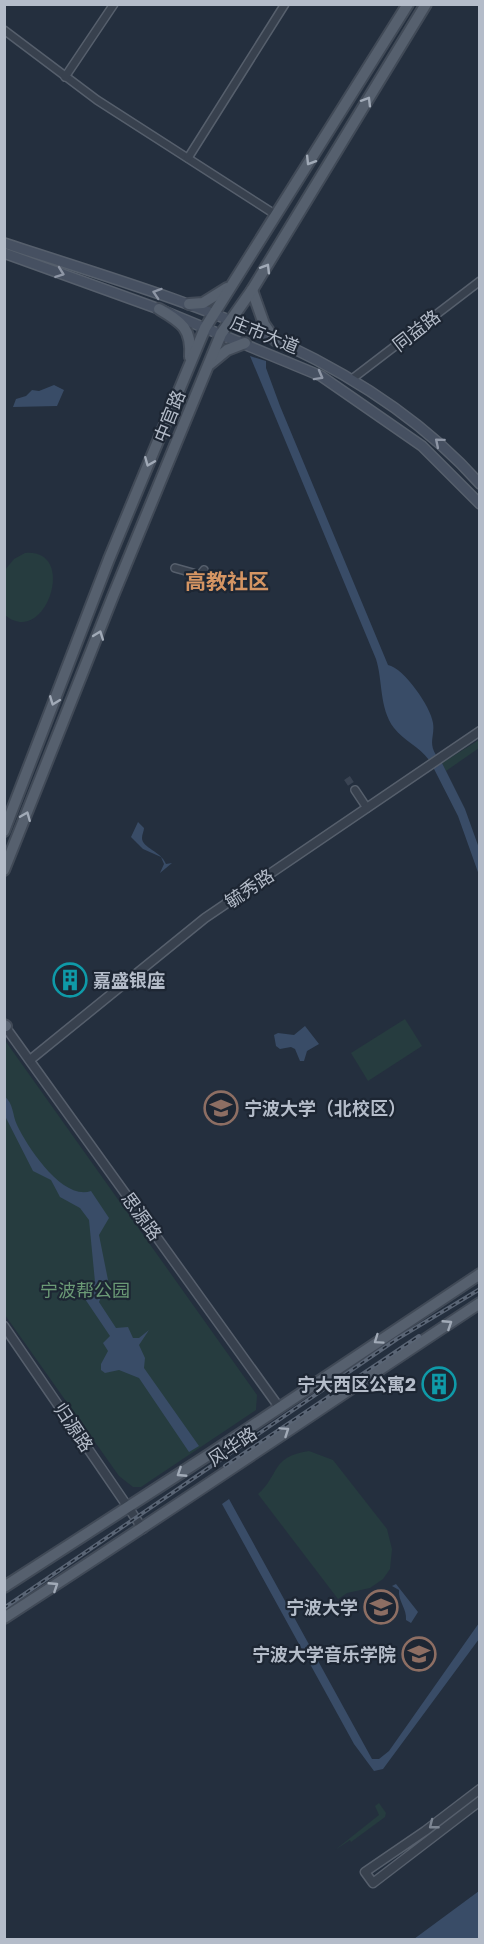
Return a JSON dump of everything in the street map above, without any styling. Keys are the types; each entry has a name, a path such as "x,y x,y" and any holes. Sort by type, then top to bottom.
{"main road":[{"name":"中官路","path":"4,831 101,581 205,328 408,4"},
{"name":"中官路","path":"4,870 221,334 252,290 426,4"},
{"name":"庄市大道","path":"4,243 215,312 275,339 352,379 409,417 447,448 480,484"},
{"name":"庄市大道","path":"4,253 159,309 321,376 422,446 480,504"},
{"path":"189,304 202,303 232,285"},
{"path":"252,290 264,324 275,339"},
{"path":"159,309 182,322 188,333 190,363"},
{"path":"208,366 227,350 244,344"},
{"name":"风华路","path":"4,1587 480,1274"},
{"name":"风华路","path":"4,1618 143,1529 206,1484 480,1303"}],"street":[{"path":"65,77 114,4"},
{"path":"188,158 285,4"},
{"path":"4,30 65,77 276,214"},
{"name":"同益路","path":"352,379 480,281"},
{"path":"175,568 200,575 204,570"},
{"name":"毓秀路","path":"30,1060 205,918 480,731"},
{"path":"355,790 367,808"},
{"name":"思源路","path":"5,1025 279,1407"},
{"name":"归源路","path":"4,1326 143,1529"},
{"path":"480,1789 425,1831 365,1872 373,1883 480,1801"}],"green space":[{"path":"25,553 41,556 50,565 53,579 50,595 43,609 33,619 20,622 5,615 5,570 14,559"},
{"path":"479,740 479,748 446,771 442,763"},
{"path":"405,1019 422,1046 368,1081 351,1053"},
{"name":"宁波帮公园","path":"4,1039 257,1395 256,1410 141,1487 133,1487 119,1476 5,1315"},
{"path":"309,1451 333,1460 387,1529 392,1549 390,1569 383,1579 370,1588 347,1593 338,1599 258,1494 282,1462"},
{"path":"379,1803 386,1813 385,1817 351,1842 350,1840 335,1850 379,1815 375,1806"}],"water":[{"path":"250,356 266,361 266,368 280,406 388,665 409,680 431,716 432,746 436,755 429,760 398,733 389,720 376,659"},
{"path":"54,385 64,390 57,406 13,407 16,399 26,396 32,390 39,391"},
{"path":"440,759 465,809 479,848 479,875 458,816 432,765"},
{"path":"138,822 144,828 143,841 161,857 143,849 131,837"},
{"path":"161,857 166,864 172,863 160,873 164,864"},
{"path":"305,1026 319,1044 307,1051 304,1061 300,1061 295,1049 291,1047 280,1049 276,1046 274,1035 278,1033 294,1035"},
{"path":"4,1096 11,1106 22,1135 38,1159 58,1181 69,1188 80,1192 91,1191 109,1218 99,1235 108,1280 99,1302 116,1328 128,1327 133,1338 139,1338 149,1330 139,1345 145,1358 144,1368 199,1446 189,1452 139,1378 119,1370 105,1373 101,1370 101,1364 108,1351 103,1343 110,1336 81,1293 95,1282 89,1220 80,1208 60,1197 51,1180 33,1171 5,1116"},
{"path":"229,1499 372,1759 379,1759 389,1751 479,1623 479,1639 383,1769 374,1771 354,1744 222,1504"},
{"path":"396,1584 418,1612 411,1623 406,1620 399,1590 392,1586"},
{"path":"479,1891 479,1939 414,1939"}],"tunnel":[{"path":"347,778 355,790"}],"railway":[{"path":"4,1608 397,1339 480,1289"},
{"path":"225,1466 419,1336"}],"place":[{"name":"嘉盛银座","path":"70,980"},
{"name":"宁波大学（北校区）","path":"221,1108"},
{"name":"宁大西区公寓2","path":"439,1384"},
{"name":"宁波大学","path":"381,1607"},
{"name":"宁波大学音乐学院","path":"419,1654"}],"district":[{"name":"高教社区","path":"227,581"}]}
